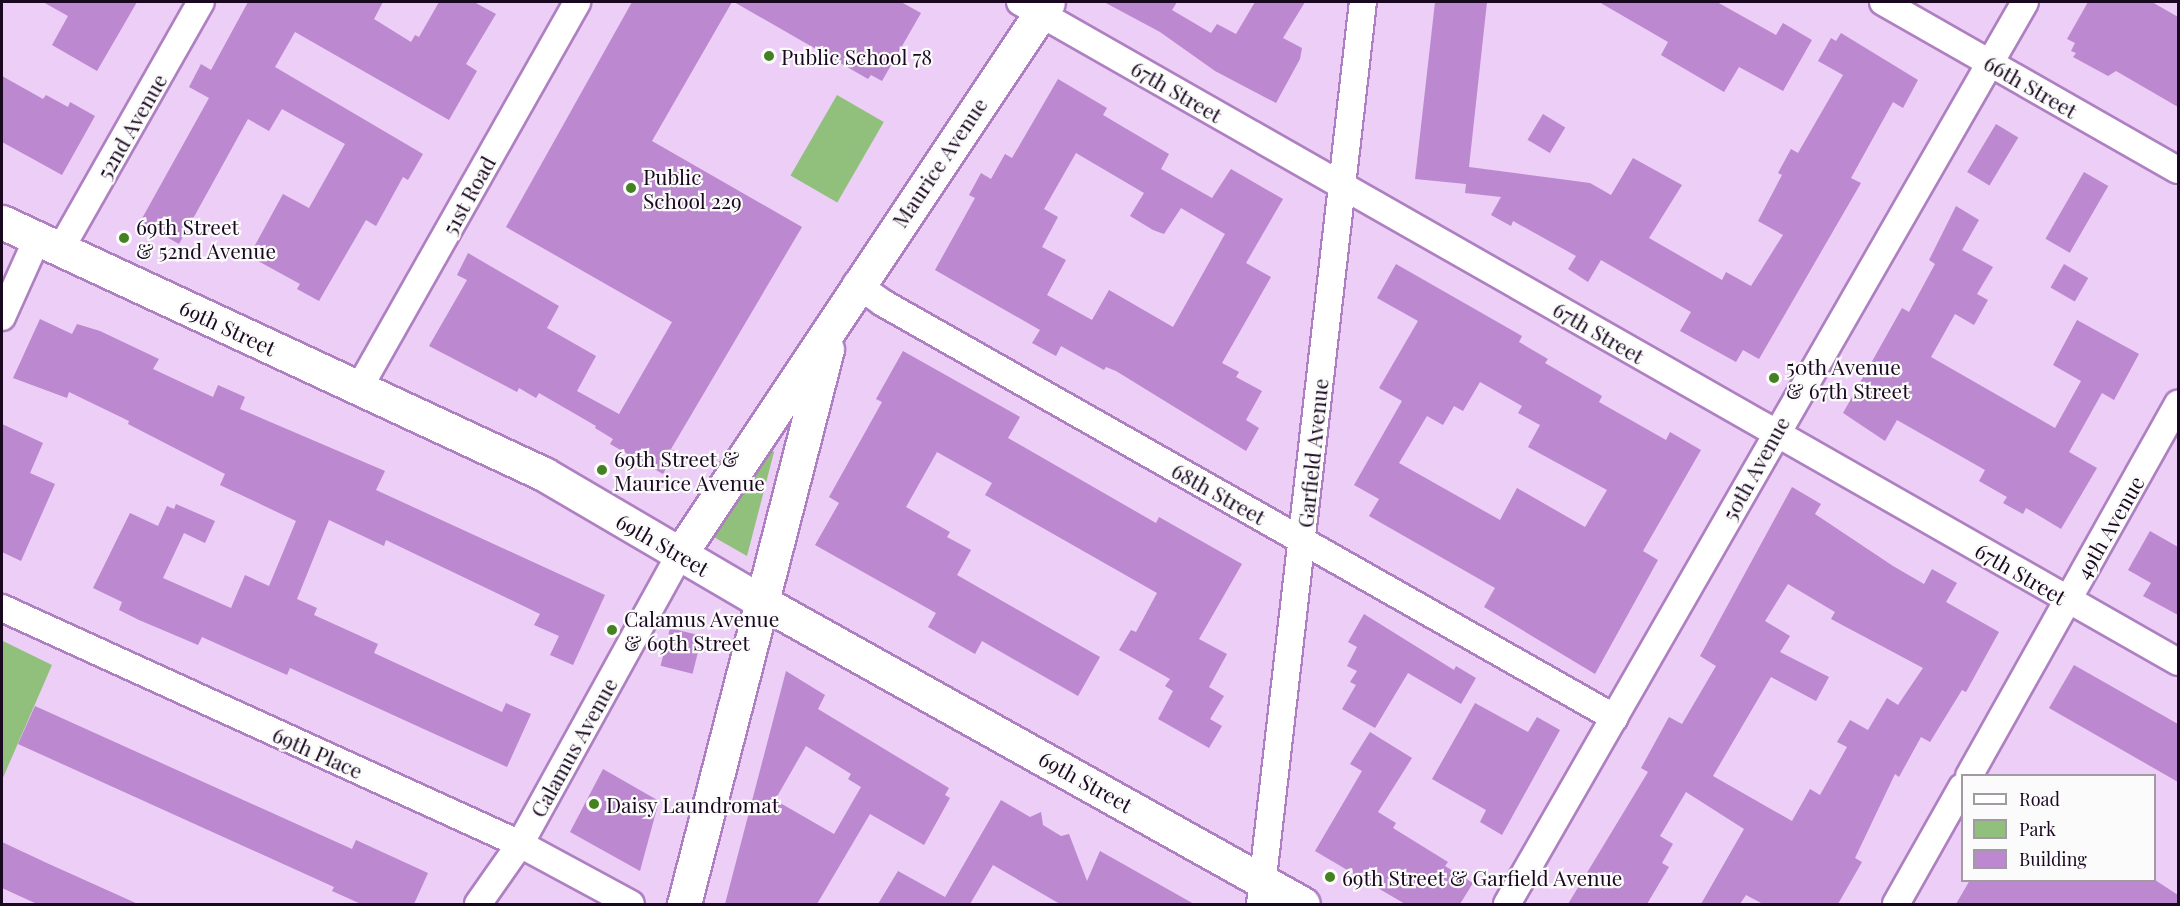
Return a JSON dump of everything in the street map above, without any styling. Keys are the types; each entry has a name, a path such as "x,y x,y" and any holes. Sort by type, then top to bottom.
{"street":[{"name":"52nd Avenue","path":"2,317 201,2"},
{"name":"51st Road","path":"359,388 577,2"},
{"name":"Garfield Avenue","path":"1262,893 1303,541 1340,184 1363,2"},
{"name":"66th Street","path":"1883,2 2178,170"},
{"name":"50th Avenue","path":"1507,904 1775,432 2025,2"},
{"name":"67th Street","path":"1037,5 1340,184 2178,662"},
{"name":"Maurice Avenue","path":"680,554 833,324 856,284 1037,5"},
{"name":"69th Street","path":"2,222 544,474 1262,893 1303,904"},
{"name":"68th Street","path":"856,284 884,303 1615,717"},
{"name":"Maurice Avenue","path":"684,904 764,603 833,324"},
{"name":"49th Avenue","path":"1970,774 2178,404"},
{"name":"Calamus Avenue","path":"478,904 520,844 680,554"},
{"name":"69th Place","path":"2,608 520,844 631,904"},
{"path":"1896,904 1961,789"}],"green space":[{"path":"837,95 884,122 837,203 790,176"},
{"path":"768,446 774,452 747,556 712,536"},
{"path":"3,641 52,665 2,780 2,644"}],"building":[{"path":"43,2 137,2 97,71 52,45 68,16"},
{"path":"248,2 383,2 374,19 411,42 415,35 419,37 439,2 474,2 496,14 466,64 477,71 449,120 295,32 275,67 423,154 408,180 403,177 376,226 366,220 319,301 297,289 300,284 249,256 283,194 309,208 345,144 282,109 269,131 248,119 179,244 140,222 209,98 189,87 201,64 211,70"},
{"name":"Public School 229","path":"632,2 732,2 652,141 802,227 671,449 675,451 663,474 610,444 613,439 595,428 596,426 539,393 536,398 519,388 517,392 429,346 467,280 457,275 468,253 559,306 547,328 596,356 577,391 619,414 672,322 506,227"},
{"path":"734,2 901,2 921,13 882,81 871,75 868,79"},
{"path":"1104,2 1177,2 1172,10 1211,33 1217,24 1236,34 1255,2 1305,2 1283,38 1302,48 1300,59 1276,103 1215,71 1160,32"},
{"path":"1435,2 1487,2 1469,167 1590,183 1611,195 1633,158 1682,185 1649,238 1722,280 1726,272 1751,286 1783,235 1758,221 1782,175 1778,173 1791,149 1798,153 1843,75 1818,61 1831,38 1836,41 1841,33 1918,80 1903,108 1893,102 1851,178 1861,183 1759,359 1743,350 1736,362 1680,331 1691,312 1601,260 1588,282 1568,269 1576,256 1513,221 1511,226 1491,215 1501,197 1465,193 1466,184 1415,179"},
{"path":"1599,2 1717,2 1776,35 1783,23 1812,40 1783,91 1739,67 1724,92 1661,55 1668,42"},
{"path":"2088,2 2152,2 2178,17 2178,107 2116,71 2108,76 2073,57 2076,53 2071,51 2075,43 2067,39"},
{"path":"2,76 43,99 46,95 68,107 70,102 95,116 62,175 2,142"},
{"path":"1058,79 1107,108 1103,115 1169,154 1161,169 1212,198 1231,169 1283,199 1246,263 1271,277 1222,363 1239,372 1236,377 1262,391 1246,420 1259,428 1246,451 1116,371 1106,367 1104,370 1061,346 1056,356 1032,343 1040,330 935,270 975,198 969,195 981,173 991,179 1005,154 1012,158","holes":["1076,153 1144,193 1130,216 1153,230 1164,234 1181,208 1225,234 1173,327 1109,290 1092,320 1047,295 1066,260 1042,247 1058,217 1044,209"]},
{"path":"1543,114 1565,127 1550,153 1528,140"},
{"path":"1996,124 2018,137 1989,185 1967,172"},
{"path":"2084,172 2108,186 2070,253 2046,239"},
{"path":"1956,206 1979,220 1962,250 1993,267 1977,294 1988,300 1974,325 1955,314 1931,357 2055,428 2081,381 2053,365 2077,320 2139,354 2114,400 2102,393 2069,452 2097,468 2061,529 2026,508 2023,514 2003,503 2007,497 1979,481 1985,470 1897,420 1885,441 1843,413 1902,308 1909,312 1935,264 1929,260"},
{"path":"1396,264 1522,336 1519,342 1548,359 1545,363 1602,396 1599,402 1666,440 1670,432 1701,450 1643,551 1658,560 1595,674 1484,607 1495,588 1369,516 1379,499 1354,485 1402,401 1379,388 1418,321 1377,298","holes":["1480,382 1522,406 1518,413 1540,425 1528,447 1607,490 1585,527 1517,488 1500,520 1399,463 1427,416 1443,425 1454,406 1463,411"]},
{"path":"2064,264 2088,278 2075,301 2050,287"},
{"path":"40,319 72,334 77,324 100,331 159,359 153,369 213,397 218,385 245,397 240,409 385,471 376,490 605,595 573,665 550,655 559,636 534,625 540,614 386,540 384,546 329,520 297,599 317,608 314,615 378,644 374,653 502,712 506,703 531,714 507,767 290,668 287,675 202,637 198,645 139,620 119,610 122,602 93,588 130,513 158,526 167,506 174,509 176,504 215,521 205,543 184,533 163,578 231,608 245,575 269,586 296,521 220,485 225,474 128,424 129,421 69,392 67,398 13,378"},
{"path":"903,351 1020,417 1008,438 1156,523 1159,517 1242,564 1199,639 1227,654 1209,687 1224,696 1210,719 1222,726 1209,748 1158,719 1173,691 1165,686 1170,679 1119,650 1131,630 1136,632 1157,593 985,495 992,483 937,452 906,507 950,532 947,537 971,550 957,575 1100,657 1078,696 982,641 975,654 928,627 936,613 815,545 839,503 829,497 882,402 876,399"},
{"path":"2,424 43,443 30,473 55,484 21,561 2,552"},
{"path":"1792,487 1821,504 1815,514 1893,566 1924,584 1932,569 1957,583 1946,602 1999,632 1966,692 1962,690 1930,742 1921,737 1899,777 1895,774 1855,858 1862,862 1838,904 1763,904 1746,895 1740,904 1701,904 1744,829 1686,792 1660,836 1673,844 1662,863 1669,867 1647,904 1568,904 1648,772 1641,768 1669,717 1682,724 1716,666 1700,656","holes":["1788,584 1835,612 1831,619 1923,668 1898,705 1887,698 1868,730 1850,720 1837,742 1847,747 1820,795 1810,789 1792,821 1713,776 1771,677 1816,701 1829,677 1780,652 1790,636 1765,621"]},
{"path":"2150,531 2178,547 2178,615 2143,596 2151,583 2128,570"},
{"path":"1364,614 1454,670 1456,666 1476,678 1461,704 1408,673 1375,728 1342,709 1356,685 1350,682 1357,671 1347,666 1357,647 1348,642"},
{"path":"670,628 702,636 693,674 661,666"},
{"path":"2074,665 2178,724 2178,782 2049,708"},
{"path":"786,671 825,695 818,709 949,788 945,795 950,798 924,845 870,814 817,904 725,904","holes":["806,746 851,774 848,779 861,787 834,834 775,800"]},
{"path":"1475,703 1528,732 1537,717 1560,730 1502,835 1480,822 1486,810 1432,779"},
{"path":"35,706 352,849 356,840 428,873 414,904 361,904 332,891 334,887 18,744"},
{"path":"1370,732 1412,758 1378,812 1396,823 1393,828 1448,862 1445,866 1473,883 1460,904 1405,904 1315,851 1362,771 1350,764"},
{"path":"603,769 659,801 640,871 570,832"},
{"path":"1001,800 1030,817 1041,812 1043,825 1061,836 1069,834 1087,881 1100,851 1194,904 1060,904 993,865 970,904 878,904 898,871 945,897"},
{"path":"2,842 138,904 37,904 2,888"},
{"path":"2156,881 2178,895 2178,904 1956,904 1969,882"}],"place":[{"name":"Public School 78","path":"769,56"},
{"name":"Public School 229","path":"631,188"},
{"name":"69th Street & 52nd Avenue","path":"124,238"},
{"name":"50th Avenue & 67th Street","path":"1774,378"},
{"name":"69th Street & Maurice Avenue","path":"602,470"},
{"name":"Calamus Avenue & 69th Street","path":"612,630"},
{"name":"Daisy Laundromat","path":"594,804"},
{"name":"69th Street & Garfield Avenue","path":"1330,877"}]}
